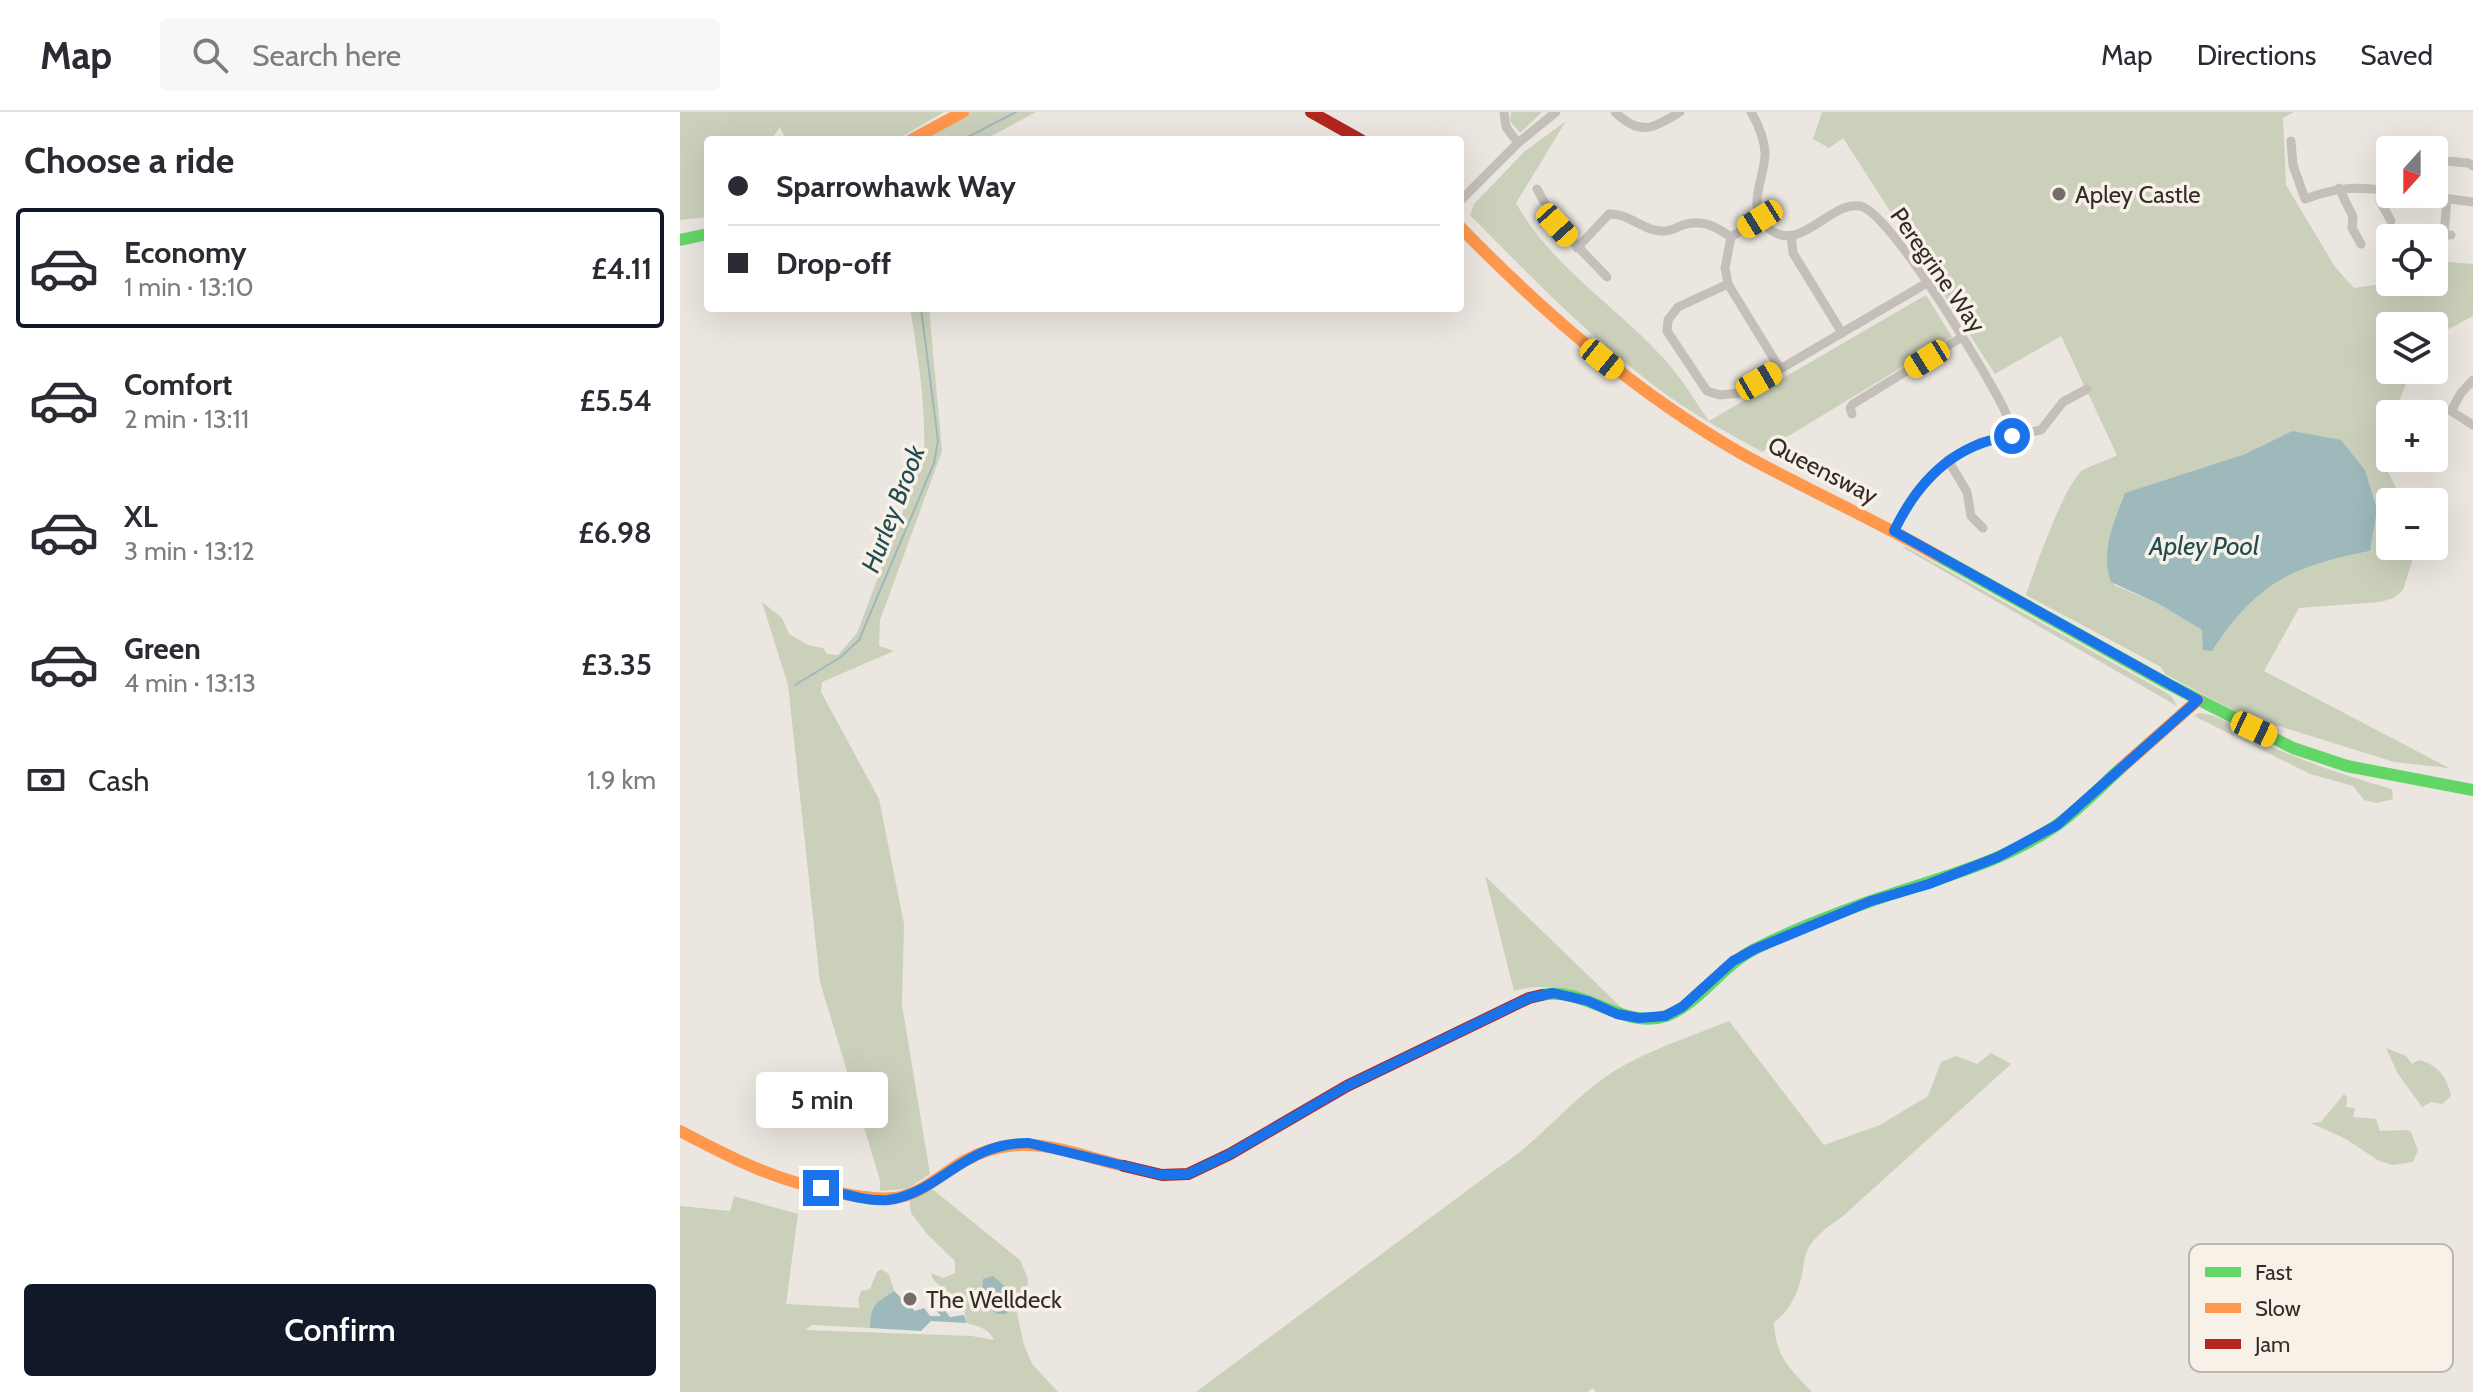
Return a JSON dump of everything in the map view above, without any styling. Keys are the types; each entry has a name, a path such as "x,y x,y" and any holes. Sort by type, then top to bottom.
{"street":[{"path":"918,136 963,112"},
{"path":"1311,112 1354,136"},
{"path":"1504,112 1506,127 1518,143"},
{"path":"1464,197 1518,143 1556,112"},
{"path":"1615,112 1628,124 1644,128 1658,125 1680,112"},
{"path":"1751,112 1762,133 1765,150 1756,200 1760,219 1774,232 1791,235 1793,253 1842,333"},
{"path":"2291,141 2293,165 2305,199 2339,188 2376,189"},
{"path":"2448,161 2473,166"},
{"path":"2339,188 2353,217 2352,228 2361,244"},
{"path":"1537,189 1557,225 1607,277"},
{"path":"2448,199 2473,202"},
{"name":"Peregrine Way","path":"1791,235 1810,229 1847,207 1867,208 1891,232 1962,337 2003,406 2012,436"},
{"path":"2384,208 2391,221"},
{"path":"1577,248 1609,214 1619,214 1664,231 1685,224 1707,223 1731,237"},
{"path":"1760,219 1731,237 1725,262 1728,284 1780,369"},
{"name":"Queensway","path":"1464,231 1546,312 1642,389 1743,454 1894,531 2198,700 2293,748 2347,766 2473,790"},
{"path":"680,240 704,235"},
{"path":"1728,284 1674,311 1667,326 1670,338 1702,387 1712,393 1739,393 1927,283"},
{"path":"1852,414 1851,406 1962,337"},
{"path":"2473,380 2451,411 2473,425"},
{"path":"1894,531 1916,493 1948,460 1981,442 2041,430 2063,402 2087,389"},
{"path":"1948,460 1967,492 1971,516 1983,528"},
{"path":"680,1131 763,1173 882,1200 902,1197 972,1155 1010,1142 1029,1143 1162,1175 1188,1174 1230,1154 1347,1086 1529,998 1553,993 1588,1001 1617,1014 1639,1018 1665,1016 1682,1007 1733,961 1755,949 1871,901 1945,879 2041,836 2198,700"}],"green space":[{"path":"680,112 944,112 903,136 784,136 780,127 774,136 704,136 704,217 680,220"},
{"path":"970,112 1036,112 991,136 925,136"},
{"path":"1511,112 1542,112 1520,133 1510,121"},
{"path":"1822,112 2294,112 2283,118 2286,185 2335,267 2354,288 2376,285 2376,296 2448,296 2448,262 2473,264 2473,316 2448,329 2448,312 2376,312 2376,384 2406,384 2400,400 2376,400 2376,472 2388,472 2396,488 2376,488 2376,560 2413,560 2403,590 2394,598 2380,602 2299,608 2264,671 2449,768 2394,762 2240,714 2165,674 2161,667 2026,595 2051,528 2076,478 2083,470 2117,455 2061,336 1995,374 1843,138 1829,148 1813,139","holes":["2292,431 2370,551 2297,571 2261,593 2244,609 2211,651 2202,630 2159,604 2114,585 2126,493 2245,454"]},
{"path":"1566,121 1516,203 1566,267 1666,361 1709,421 1926,295 1952,337 1762,452 1716,426 1682,405 1644,378 1592,334 1470,215 1474,204 1524,152"},
{"path":"911,312 929,312 942,451 880,620 879,646 894,651 822,682 821,692 879,799 904,924 902,1005 930,1174 907,1189 880,1191 880,1180 820,982 788,685 762,602 782,618 789,634 808,645 823,648 827,654 838,655 857,633 924,455 923,399"},
{"path":"1902,547 2165,692 2177,706"},
{"path":"2199,713 2223,720 2262,742 2310,762 2392,789 2393,799 2377,803 2364,800 2353,786 2310,774 2194,716"},
{"path":"1485,876 1626,1012 1558,988 1514,991"},
{"path":"1729,1021 1824,1145 1880,1125 1928,1096 1941,1062 1956,1056 1977,1064 1991,1053 2011,1064 1809,1247 1794,1297 1784,1314 1774,1322 1781,1353 1812,1392 1596,1392 1593,1388 1587,1392 1196,1392 1510,1159 1614,1071 1646,1054"},
{"path":"2386,1048 2406,1056 2412,1064 2419,1060 2436,1069 2447,1083 2451,1096 2442,1104 2431,1102 2422,1107 2398,1074"},
{"path":"2344,1094 2347,1097 2346,1107 2355,1108 2353,1117 2376,1119 2380,1131 2411,1132 2418,1150 2413,1162 2393,1165 2379,1161 2346,1139 2311,1123 2321,1122"},
{"path":"931,1188 1020,1260 1028,1279 1026,1299 1020,1300 993,1276 1006,1314 1015,1304 1024,1345 1032,1364 1058,1392 680,1392 680,1206 730,1211 734,1196 798,1214 786,1304 860,1308 858,1300 861,1291 870,1289 877,1272 881,1269 889,1274 894,1291 875,1305 870,1328 812,1325 805,1330 972,1336 994,1340 986,1330 966,1323 961,1303 933,1279 931,1273 943,1278 955,1273 955,1261 911,1213 909,1199"}],"water":[{"name":"Apley Pool","path":"2292,431 2341,440 2365,470 2376,506 2370,551 2319,563 2278,581 2244,609 2212,651 2203,650 2202,630 2159,604 2111,582 2108,548 2125,493 2245,454"},
{"path":"993,1276 1015,1295 1015,1304 1006,1314 997,1314 982,1302 983,1279"},
{"path":"894,1291 915,1311 924,1308 930,1316 941,1316 937,1311 942,1307 950,1317 964,1315 966,1323 931,1321 921,1331 870,1328 875,1305"}],"waterway":[{"name":"Hurley Brook","path":"970,136 1016,112"},
{"name":"Hurley Brook","path":"795,685 841,657 859,640 934,463 938,441 922,312"}],"traffic: fast":[{"path":"680,240 704,235"},
{"path":"1938,556 2168,684 2293,748 2347,766 2473,790"},
{"path":"1542,995 1573,996 1634,1017 1650,1019 1666,1016 1688,1004 1742,957 1767,943 1856,906 1990,860 2036,839 2074,812 2121,768"}],"traffic: slow":[{"path":"918,136 963,112"},
{"path":"1464,231 1559,321 1666,406 1744,455 1938,556"},
{"path":"2121,768 2198,700"},
{"path":"680,1131 779,1177 822,1189 876,1198 894,1198 913,1193 964,1161 1005,1146 1044,1146 1124,1166"}],"traffic: jam":[{"path":"1311,112 1354,136"},
{"path":"1124,1166 1162,1175 1188,1174 1230,1154 1347,1086 1529,998 1542,995"}],"place":[{"name":"Apley Castle","path":"2059,194"},
{"name":"The Welldeck","path":"910,1299"}],"route":[{"path":"821,1188 882,1200 902,1197 972,1155 1010,1142 1029,1143 1162,1175 1199,1171 1347,1086 1529,998 1553,993 1588,1001 1617,1014 1639,1018 1665,1016 1682,1007 1733,961 1755,949 1871,901 1945,879 2041,836 2198,700 1894,531 1916,493 1948,460 1981,442 2012,436"}]}
